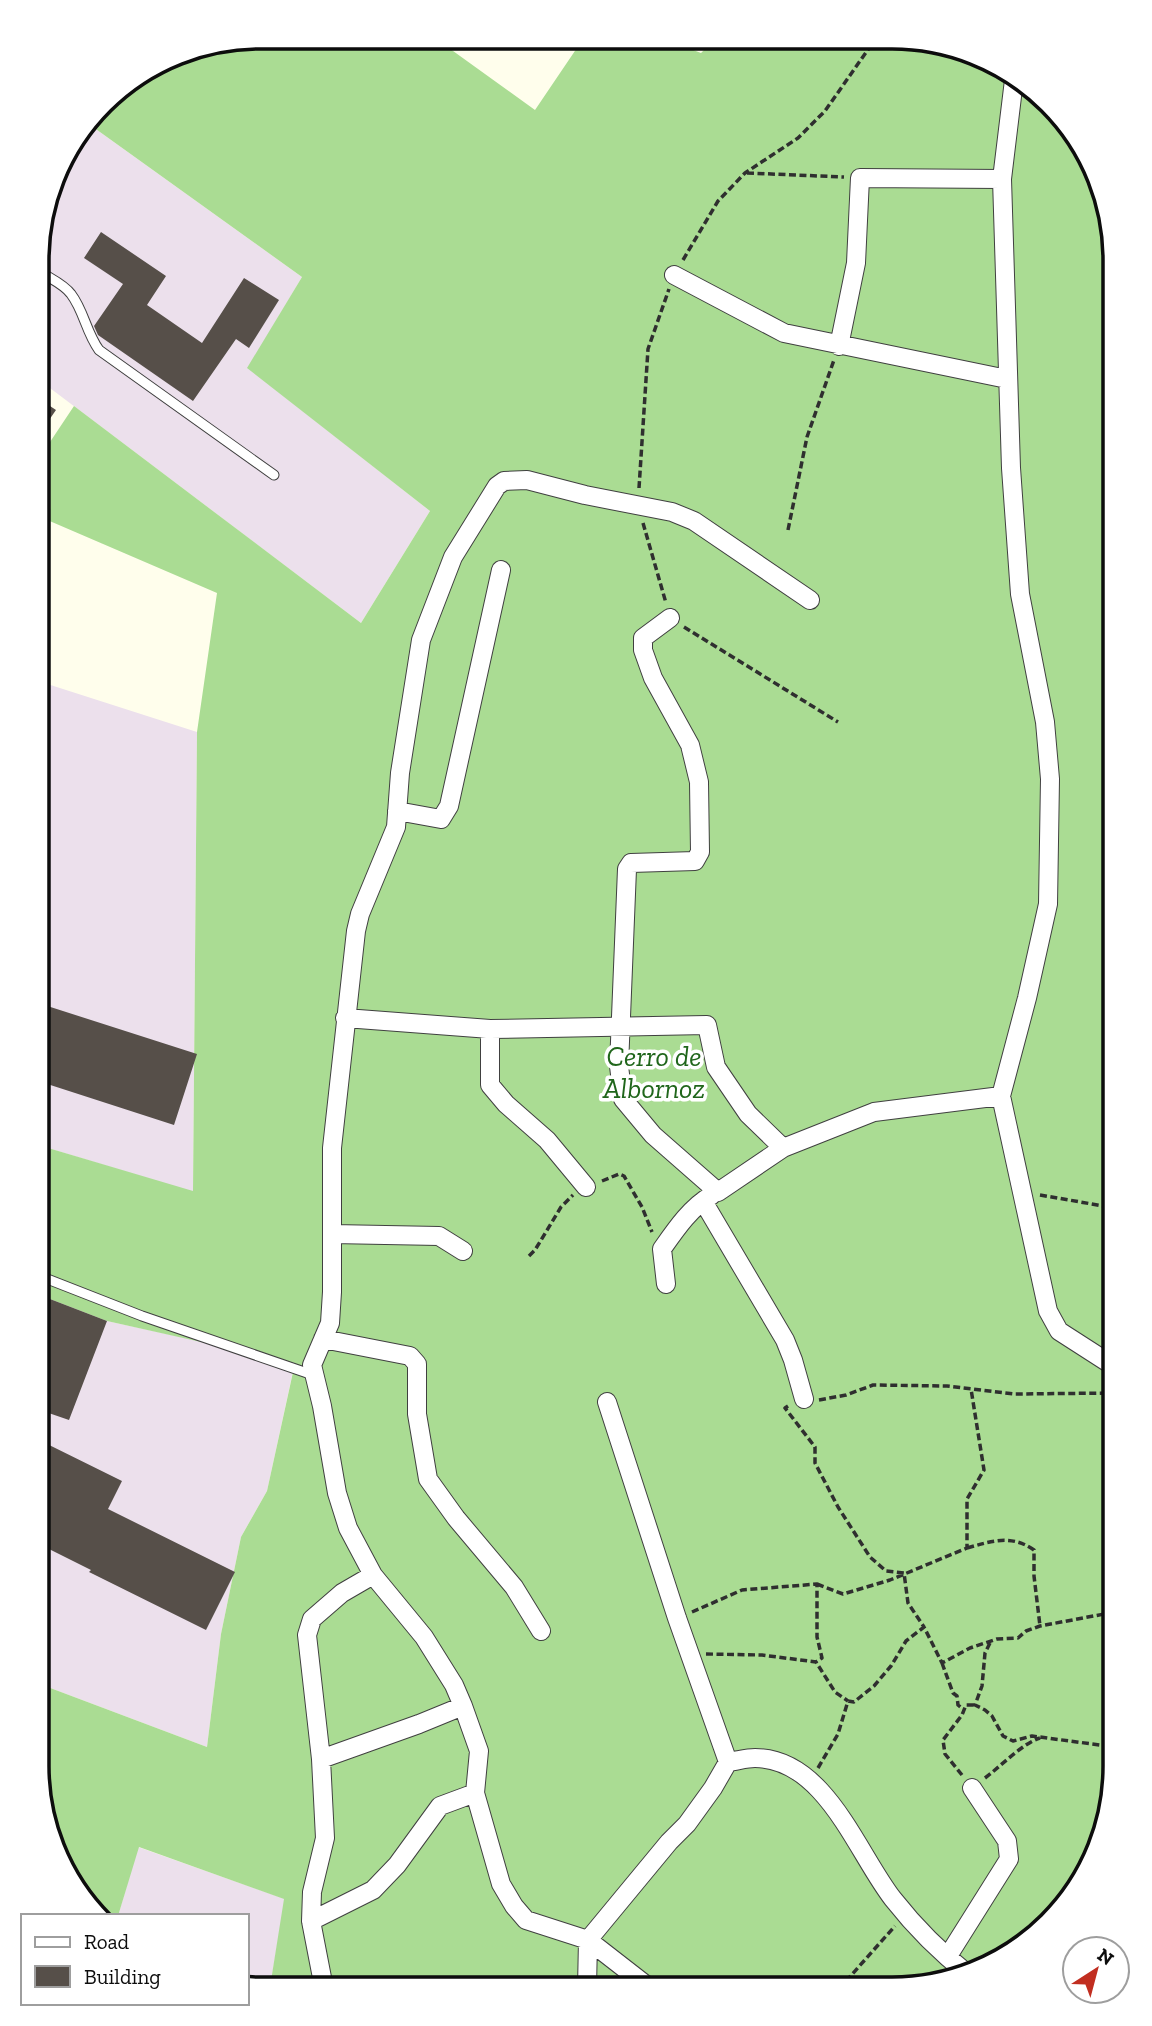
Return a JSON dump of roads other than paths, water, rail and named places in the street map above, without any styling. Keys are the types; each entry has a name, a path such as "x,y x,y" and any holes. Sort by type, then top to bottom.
{"street":[{"path":"1013,88 1002,179 1007,379 1020,594 1045,722 1050,779 1048,904 1001,1096 1048,1311 1059,1331 1103,1359"},
{"path":"839,346 856,263 860,178 1002,179"},
{"path":"674,275 784,333 1007,379"},
{"path":"635,1977 588,1941 526,1920 501,1885 475,1793 479,1751 463,1706 454,1685 424,1637 373,1575 348,1528 337,1493 312,1365 330,1322 332,1148 356,931 360,914 396,827 400,773 421,640 453,557 497,486 504,481 527,480 585,495 672,512 694,521 810,600"},
{"path":"397,811 441,819 449,806 501,570"},
{"path":"670,618 643,638 643,650 653,678 690,745 699,782 700,852 695,861 631,863 627,869 618,1066 623,1099 711,1196 785,1340 804,1399"},
{"path":"345,1018 490,1029 707,1025 716,1067 748,1114 783,1148"},
{"path":"490,1029 490,1085 506,1104 547,1140 586,1187"},
{"path":"666,1284 662,1249 678,1226 711,1196 783,1148 874,1112 1001,1096"},
{"path":"332,1234 439,1236 463,1251"},
{"path":"323,1339 410,1356 417,1364 417,1414 428,1479 456,1518 514,1587 541,1631"},
{"path":"587,1977 588,1941 669,1842 687,1824 728,1762 677,1618 607,1402"},
{"path":"322,1977 311,1921 312,1892 325,1838 321,1759 307,1635 312,1619 342,1593 373,1575"},
{"path":"321,1759 463,1706"},
{"path":"728,1762 754,1758 779,1762 811,1783 840,1815 892,1898 925,1935 959,1966"},
{"path":"948,1956 1009,1859 1007,1841 972,1788"},
{"path":"311,1921 373,1890 397,1865 440,1806 475,1793"}],"lane":[{"path":"49,278 70,291 80,308 89,336 99,350 274,475"},
{"path":"49,1280 142,1316 313,1375"}],"park label":[{"name":"Cerro de Albornoz","path":"654,1072"}]}
